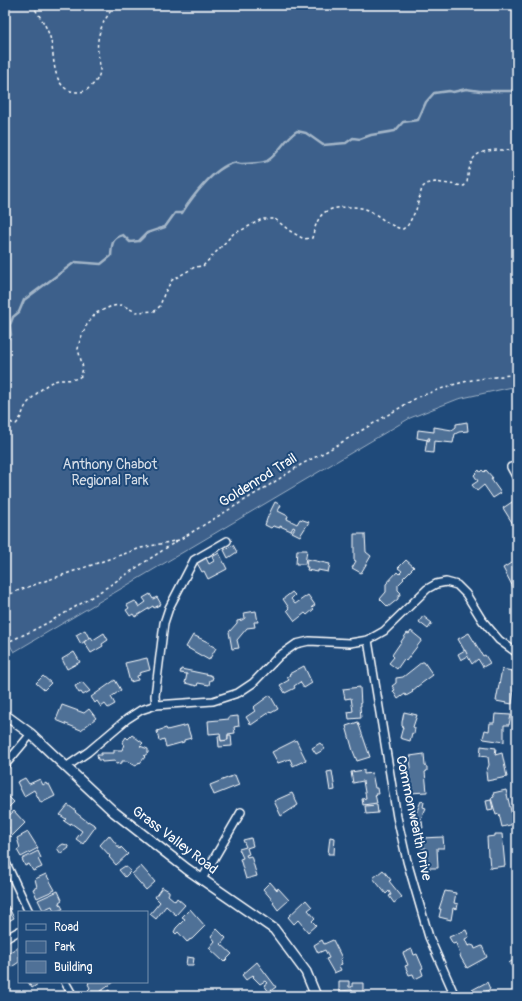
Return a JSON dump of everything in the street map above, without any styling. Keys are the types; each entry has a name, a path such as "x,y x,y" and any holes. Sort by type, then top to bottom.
{"main road":[{"name":"Grass Valley Road","path":"5,715 31,734 114,812 187,869 274,929 306,972 316,996"}],"street":[{"path":"511,467 517,478"},
{"path":"156,705 155,696 164,623 170,608 194,560 227,541"},
{"path":"66,767 88,752 127,718 140,710 156,705 213,701 238,693 253,683 279,656 296,644 309,641 350,643 368,640 384,631 427,589 436,584 446,582 457,585 466,594 482,620 499,640 517,653"},
{"name":"Commonwealth Drive","path":"368,640 397,817 407,861 429,937 455,996"},
{"path":"5,765 31,734"},
{"path":"202,879 240,812"},
{"path":"5,861 29,911"},
{"path":"5,939 18,932"},
{"path":"66,983 73,996"}],"path":[{"path":"32,5 46,26 51,39 54,67 58,80 68,90 77,92 86,91 96,82 100,69 98,41 102,23 115,5"},
{"path":"5,419 12,424 16,424 20,421 25,406 49,383 57,379 76,380 80,376 83,368 78,349 80,340 86,326 96,313 112,306 122,305 136,312 155,311 160,306 164,294 172,280 195,268 203,266 234,233 262,219 275,219 304,240 312,238 316,223 322,214 327,210 334,208 356,207 367,210 396,228 403,229 408,225 416,210 422,188 426,184 435,182 464,186 467,183 469,166 473,157 477,154 489,151 517,150"},
{"name":"Goldenrod Trail","path":"5,596 22,588 141,548 179,540 302,464 328,451 418,397 452,385 472,380 517,374"},
{"path":"5,643 23,636 63,614 179,540"}],"green space":[{"name":"Anthony Chabot Regional Park","path":"5,5 517,5 517,386 458,399 410,418 14,652 5,637"}],"building":[{"path":"467,422 468,431 455,434 453,443 434,441 433,453 425,452 427,440 429,441 430,438 428,438 428,440 417,438 418,430 434,432 434,427 452,430 456,427 456,424"},
{"path":"479,470 480,472 482,470 484,472 486,470 493,478 491,479 501,493 493,498 484,485 477,491 472,485 478,481 474,475"},
{"path":"515,500 517,504 517,528 503,508"},
{"path":"275,502 281,505 278,511 288,516 287,519 297,524 300,519 309,522 300,536 292,532 295,528 293,527 291,531 280,526 280,528 273,526 271,528 265,525"},
{"path":"354,534 365,534 366,552 371,556 361,573 352,568 356,561 354,560"},
{"path":"233,545 237,552 228,558 224,550"},
{"path":"297,550 307,550 305,564 296,564"},
{"path":"219,553 227,569 208,579 204,571 202,572 197,563 206,558 209,564 214,561 212,557"},
{"path":"307,559 330,564 328,572 307,570"},
{"path":"406,560 414,567 398,585 398,590 401,593 398,599 388,607 380,599 386,592 386,584 397,572 399,574 402,571 398,568"},
{"path":"511,563 517,572 517,587 514,589 503,568"},
{"path":"292,592 295,595 291,599 295,604 308,595 315,605 312,607 314,609 307,615 305,613 295,621 287,610 289,608 283,599"},
{"path":"150,594 153,599 157,597 161,604 154,608 153,606 135,617 133,614 130,616 126,610 129,608 127,605 135,601 139,607 146,602 143,598"},
{"path":"256,611 258,622 254,622 255,627 247,628 237,640 239,648 232,649 229,632 237,621 245,618 244,613"},
{"path":"423,616 432,623 428,629 419,622"},
{"path":"85,630 89,638 81,644 76,635"},
{"path":"411,631 422,640 406,661 404,659 397,669 389,663 394,657 392,655 407,633 409,634"},
{"path":"104,633 108,640 102,644 103,646 91,653 84,642 91,637 93,640"},
{"path":"469,633 483,656 485,655 490,663 483,667 478,659 472,664 458,639"},
{"path":"193,635 210,643 209,644 216,648 209,660 186,647"},
{"path":"465,650 468,656 461,660 458,654"},
{"path":"74,652 80,662 67,669 62,659"},
{"path":"147,658 150,670 139,673 140,675 137,676 138,680 130,682 125,663"},
{"path":"424,662 433,675 412,691 413,692 406,696 405,694 398,699 392,686 396,683 396,678 403,677"},
{"path":"304,666 312,683 304,688 300,682 294,686 295,688 285,693 280,685 289,680 287,677 290,675 289,674"},
{"path":"181,669 210,675 213,677 212,680 210,680 209,685 198,683 197,686 185,683 187,674 180,673"},
{"path":"502,669 517,672 517,683 515,683 512,704 496,701"},
{"path":"43,676 51,683 44,690 36,683"},
{"path":"115,680 121,690 111,697 115,704 108,708 105,704 101,707 97,701 95,703 91,697"},
{"path":"82,682 90,691 83,695 81,692 79,693 75,686"},
{"path":"360,687 361,718 349,719 348,712 353,711 351,698 345,699 343,689"},
{"path":"270,695 278,709 271,713 270,712 251,725 246,717 255,711 253,708 255,706"},
{"path":"62,705 84,713 89,709 96,718 81,730 56,720"},
{"path":"404,712 417,715 413,727 415,728 414,734 412,733 410,741 400,738 403,727 402,722"},
{"path":"495,714 511,715 509,725 504,725 504,742 483,738 485,730 489,731 490,723 494,723"},
{"path":"238,716 239,726 234,727 235,733 228,734 228,740 221,741 220,733 209,734 208,721 229,719 229,717"},
{"path":"358,722 370,757 357,761 346,726"},
{"path":"187,725 191,738 184,740 184,742 166,747 164,739 159,741 157,731"},
{"path":"132,735 143,743 140,746 148,749 148,753 136,766 127,761 122,761 122,763 116,764 115,761 102,762 101,760 98,760 97,755 101,755 101,753 114,753 114,750 122,750 124,744 122,743 126,737 128,739"},
{"path":"228,735 231,735 232,746 219,747 218,736 220,736 221,741 228,740"},
{"path":"296,740 306,760 293,766 290,759 278,763 272,752"},
{"path":"320,743 325,749 316,754 312,748"},
{"path":"481,746 496,748 495,755 502,753 507,777 487,781 486,772 489,765 488,757 480,756"},
{"path":"424,754 425,766 427,767 427,771 425,772 427,792 409,793 406,780 408,780 406,768 411,768 410,756"},
{"path":"364,770 364,774 372,773 375,788 377,788 378,794 375,794 377,803 363,805 362,799 366,798 363,781 353,783 351,772"},
{"path":"332,771 335,790 330,791 327,772"},
{"path":"235,775 239,785 214,795 210,785"},
{"path":"25,778 29,784 40,779 43,785 46,783 47,785 49,784 55,796 41,803 34,790 24,796 17,782"},
{"path":"506,790 514,824 502,827 499,814 496,815 491,798 494,797 493,793"},
{"path":"5,793 14,802 5,811"},
{"path":"292,793 298,805 281,816 274,801"},
{"path":"491,800 493,809 488,810 486,801"},
{"path":"421,801 424,802 423,807 426,808 421,819 415,816"},
{"path":"68,805 88,822 96,826 83,844 76,839 82,831 71,823 70,825 64,821 66,819 60,815"},
{"path":"377,805 378,813 366,814 365,806"},
{"path":"14,811 25,823 11,837 6,831 9,828 5,823 5,819"},
{"path":"422,821 423,828 416,829 415,822"},
{"path":"28,832 38,848 21,857 17,850 20,848 17,838"},
{"path":"495,834 502,834 505,866 490,868 487,837 495,836"},
{"path":"109,835 120,849 121,847 128,854 116,865 100,845"},
{"path":"330,837 335,838 334,854 328,854"},
{"path":"443,837 444,848 437,848 438,868 427,868 426,848 421,848 421,838"},
{"path":"251,838 253,846 247,848 249,854 246,855 247,857 251,856 257,876 246,879 240,859 243,858 239,849 246,847 243,840"},
{"path":"63,844 67,845 69,848 61,854 57,848"},
{"path":"38,851 41,858 38,859 42,867 33,871 29,864 25,866 22,859"},
{"path":"125,866 131,871 125,877 119,870"},
{"path":"141,866 155,882 146,890 132,874"},
{"path":"383,870 391,880 389,881 402,897 394,903 389,896 391,895 389,891 386,894 373,878"},
{"path":"46,874 55,890 37,898 33,889 37,887 35,879"},
{"path":"270,882 289,900 278,910 273,903 274,902 263,889"},
{"path":"162,887 169,891 168,895 175,901 177,898 185,905 176,915 166,906 156,919 150,914 160,902 155,897"},
{"path":"58,891 62,900 59,902 63,909 54,911 52,906 43,910 38,900"},
{"path":"445,891 456,893 454,903 458,904 457,909 453,908 451,920 439,917 441,909 439,909"},
{"path":"306,900 312,907 308,910 315,918 312,921 316,925 308,932 298,920 294,924 288,917"},
{"path":"8,906 14,918 5,923 5,908"},
{"path":"190,909 205,926 187,942 178,932 176,934 174,932 185,919 182,917"},
{"path":"217,929 226,938 221,944 232,954 224,962 209,948 215,941 211,936"},
{"path":"466,930 469,937 465,939 468,946 474,946 475,949 482,946 487,957 467,968 461,958 456,943 453,944 449,937"},
{"path":"322,940 324,944 333,940 342,958 340,959 342,964 339,966 341,970 334,973 326,959 329,958 325,950 318,953 314,945"},
{"path":"18,947 18,963 10,968 5,960 5,955"},
{"path":"412,949 414,955 417,954 423,968 421,969 423,975 415,979 413,974 409,975 405,966 408,965 403,953"},
{"path":"187,957 194,958 193,965 186,965"},
{"path":"517,957 517,974 509,963"},
{"path":"257,962 276,987 269,992 264,985 267,983 265,981 260,984 253,977 253,975 246,980 242,975"},
{"path":"339,981 349,981 349,987 352,987 352,983 363,983 363,993 365,993 365,996 352,996 352,990 339,991"},
{"path":"487,982 490,989 485,992 487,996 474,996 472,990"},
{"path":"29,983 40,983 32,988"},
{"path":"113,983 94,996 91,996 88,990 90,988 88,984"},
{"path":"109,990 112,995 113,994 115,996 99,996"}],"waterway":[{"path":"5,342 11,335 10,325 13,317 19,312 24,300 75,262 101,264 111,256 113,242 119,236 123,235 130,242 139,241 147,233 165,227 175,213 182,213 204,184 226,166 234,163 247,164 267,161 275,155 297,131 306,133 323,145 346,143 353,138 360,139 371,135 395,131 403,122 418,120 426,102 434,93 449,91 453,92 466,89 480,91 511,91 517,89"}]}
